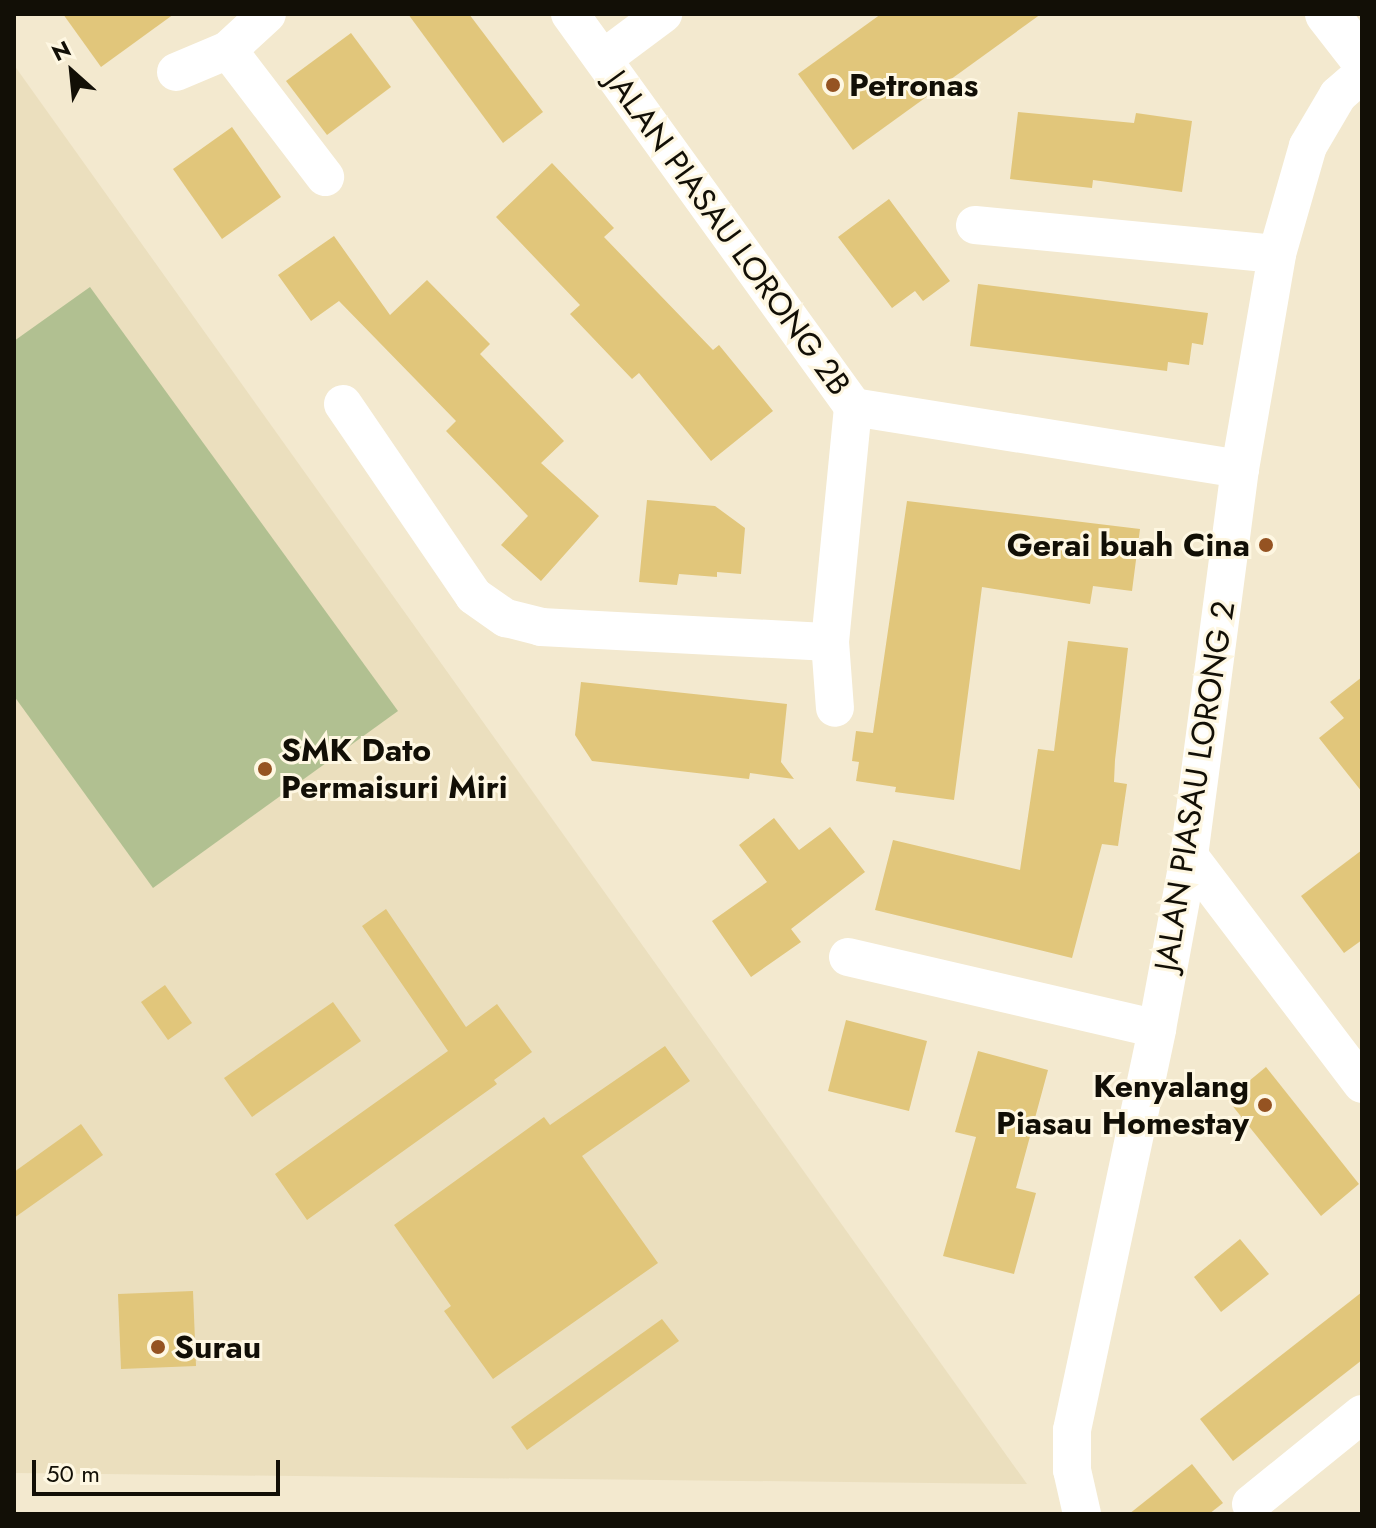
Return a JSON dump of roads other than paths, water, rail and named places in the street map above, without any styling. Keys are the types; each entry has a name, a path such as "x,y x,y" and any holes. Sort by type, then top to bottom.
{"highway":[{"path":"1327,14 1362,59"}],"street":[{"path":"176,72 228,50 267,14"},
{"name":"JALAN PIASAU LORONG 2B","path":"570,14 853,407 1240,469"},
{"path":"604,58 663,14"},
{"path":"228,50 325,177"},
{"name":"JALAN PIASAU LORONG 2","path":"1082,1514 1072,1470 1072,1430 1157,1029 1189,856 1240,469 1277,254 1308,146 1338,95 1362,74"},
{"path":"975,225 1277,254"},
{"path":"343,404 474,596 506,618 541,627 830,642"},
{"path":"835,708 830,642 853,407"},
{"path":"1189,856 1362,1084"},
{"path":"848,957 1157,1029"},
{"path":"1251,1504 1362,1414"}],"place":[{"name":"Petronas","path":"833,85"},
{"name":"Gerai buah Cina","path":"1266,545"},
{"name":"SMK Dato Permaisuri Miri","path":"265,769"},
{"name":"Kenyalang Piasau Homestay","path":"1265,1105"},
{"name":"Surau","path":"158,1347"}]}
